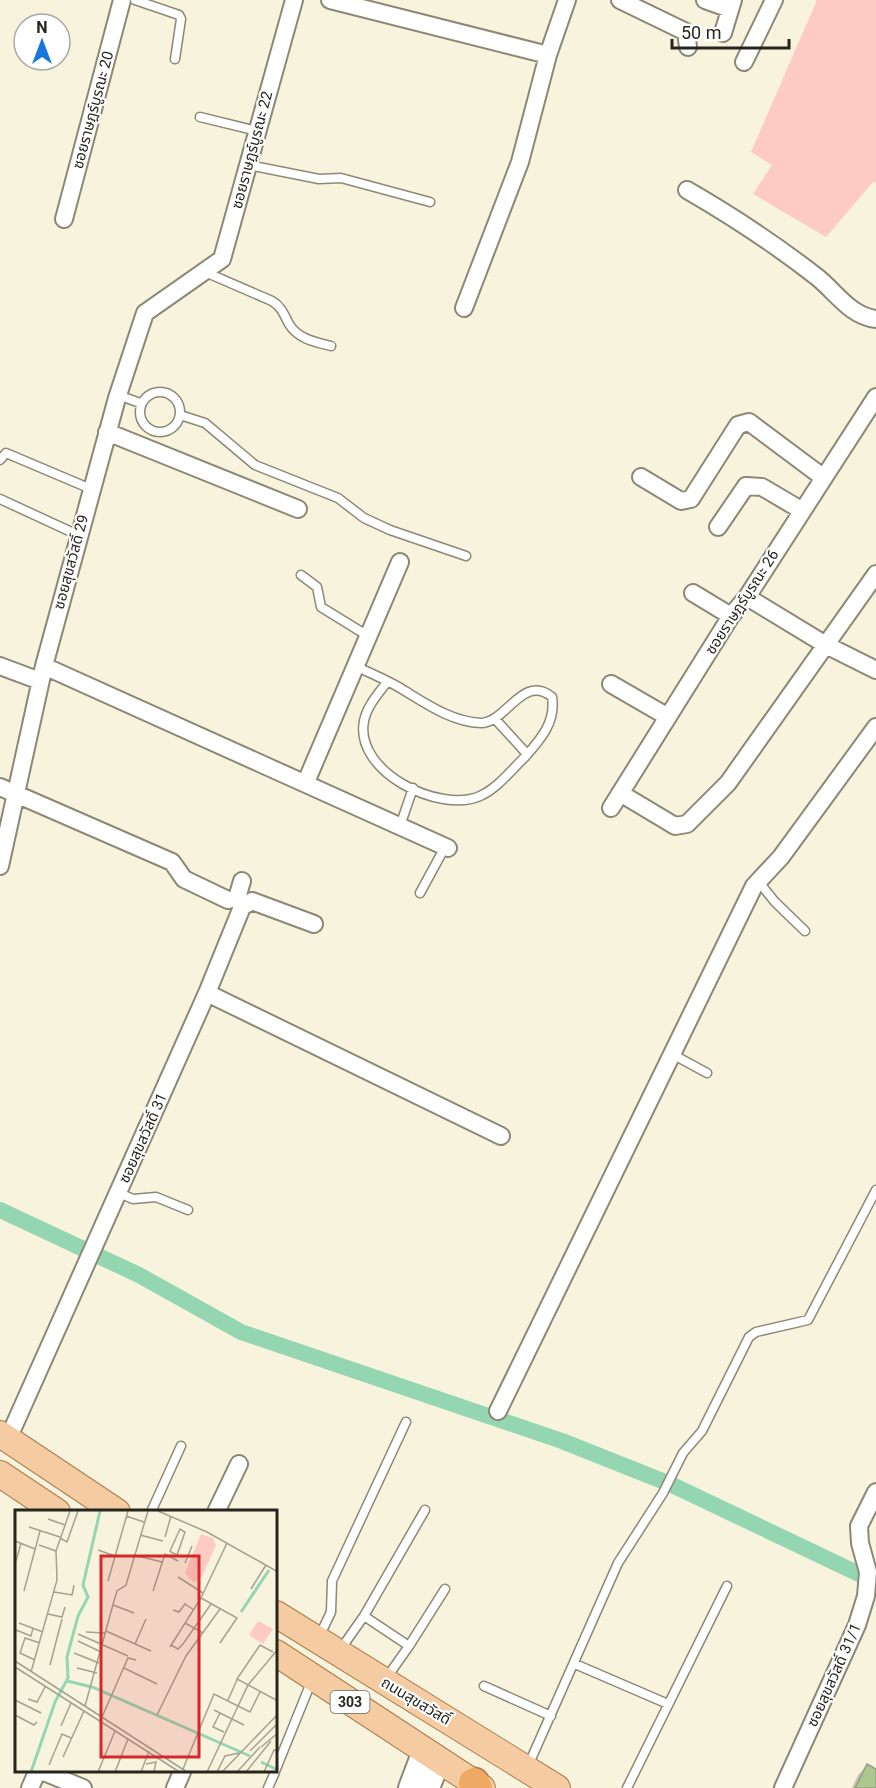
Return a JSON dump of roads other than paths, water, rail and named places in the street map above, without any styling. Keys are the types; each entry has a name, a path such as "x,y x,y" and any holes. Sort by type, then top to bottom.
{"main road":[{"path":"4,1437 114,1510"},
{"path":"0,1474 54,1510"},
{"name":"ถนนสุขสวัสดิ์","path":"278,1615 557,1788"},
{"name":"303","path":"278,1654 478,1786"},
{"path":"410,1788 431,1755 448,1720"},
{"path":"428,1788 431,1755"}],"street":[{"name":"ซอยราษฎร์บูรณะ 20","path":"64,219 122,0"},
{"name":"ซอยราษฎร์บูรณะ 22","path":"188,283 222,259 294,0"},
{"path":"330,0 548,55"},
{"path":"464,308 520,162 548,55 567,0"},
{"path":"620,0 686,32 688,47"},
{"path":"705,0 732,4 723,33"},
{"path":"744,62 774,0"},
{"path":"687,190 722,210 810,272 837,298 853,309 876,319"},
{"name":"ซอยสุขสวัสดิ์ 29","path":"0,866 42,673 118,395 145,313 188,283"},
{"name":"ซอยราษฎร์บูรณะ 26","path":"611,808 731,616 747,597 876,397"},
{"path":"641,477 681,501 691,500 738,424 749,422 824,477"},
{"path":"107,432 298,509"},
{"path":"718,527 746,486 762,487 801,510"},
{"path":"306,783 400,562"},
{"path":"621,793 675,826 687,824 728,783 876,574"},
{"path":"693,592 731,616"},
{"path":"747,597 826,645 876,670"},
{"path":"0,666 42,673 306,783 446,847"},
{"path":"611,684 668,717"},
{"path":"498,1411 671,1054 758,881 781,857 876,727"},
{"path":"0,787 172,862 184,879 228,900 237,897 242,881"},
{"name":"ซอยสุขสวัสดิ์ 31","path":"4,1437 85,1269 207,993 242,907 246,902 252,901 314,924"},
{"path":"207,993 501,1136"},
{"path":"217,1510 239,1464"},
{"name":"ซอยสุขสวัสดิ์ 31/1","path":"783,1788 857,1625 866,1596 868,1572 859,1526 876,1492"},
{"path":"30,1788 37,1773"},
{"path":"46,1773 83,1788"},
{"path":"176,1788 182,1773"}],"lane":[{"path":"135,0 179,15 181,18 176,59"},
{"path":"200,117 257,131"},
{"path":"247,165 319,179 341,178 430,202"},
{"path":"205,272 273,301 279,306 296,333 306,339 331,346"},
{"path":"165,392 178,402 180,415 175,426 167,431 151,430 140,417 140,403 148,394 165,392"},
{"path":"118,395 140,403"},
{"path":"180,415 205,423 255,465 338,498 364,518 390,530 466,556"},
{"path":"0,460 6,453 91,489"},
{"path":"0,500 78,535"},
{"path":"301,575 317,587 321,607 368,636"},
{"path":"355,666 387,682 432,708 463,720 479,723 496,720 514,699 530,692 542,691 552,697 553,706 549,725 527,754 493,789 478,797 451,801 413,788 379,767 367,751 364,722 371,703 387,682"},
{"path":"496,720 527,754"},
{"path":"400,826 413,788"},
{"path":"420,893 446,847"},
{"path":"758,881 775,902 805,931"},
{"path":"671,1054 707,1073"},
{"path":"527,1769 597,1606 618,1563 663,1493 673,1470 702,1431 749,1337 756,1332 804,1322 811,1316 876,1190"},
{"path":"119,1193 133,1199 156,1197 188,1210"},
{"path":"328,1647 332,1581 406,1422"},
{"path":"152,1510 180,1446"},
{"path":"328,1647 364,1616 425,1510"},
{"path":"627,1788 727,1586"},
{"path":"384,1681 445,1589"},
{"path":"364,1616 409,1646"},
{"path":"574,1664 668,1704"},
{"path":"278,1763 313,1677"},
{"path":"484,1686 551,1716"},
{"path":"268,1788 274,1773"}],"waterway":[{"path":"0,1210 139,1275 241,1332 562,1441 670,1484 876,1582"}]}
